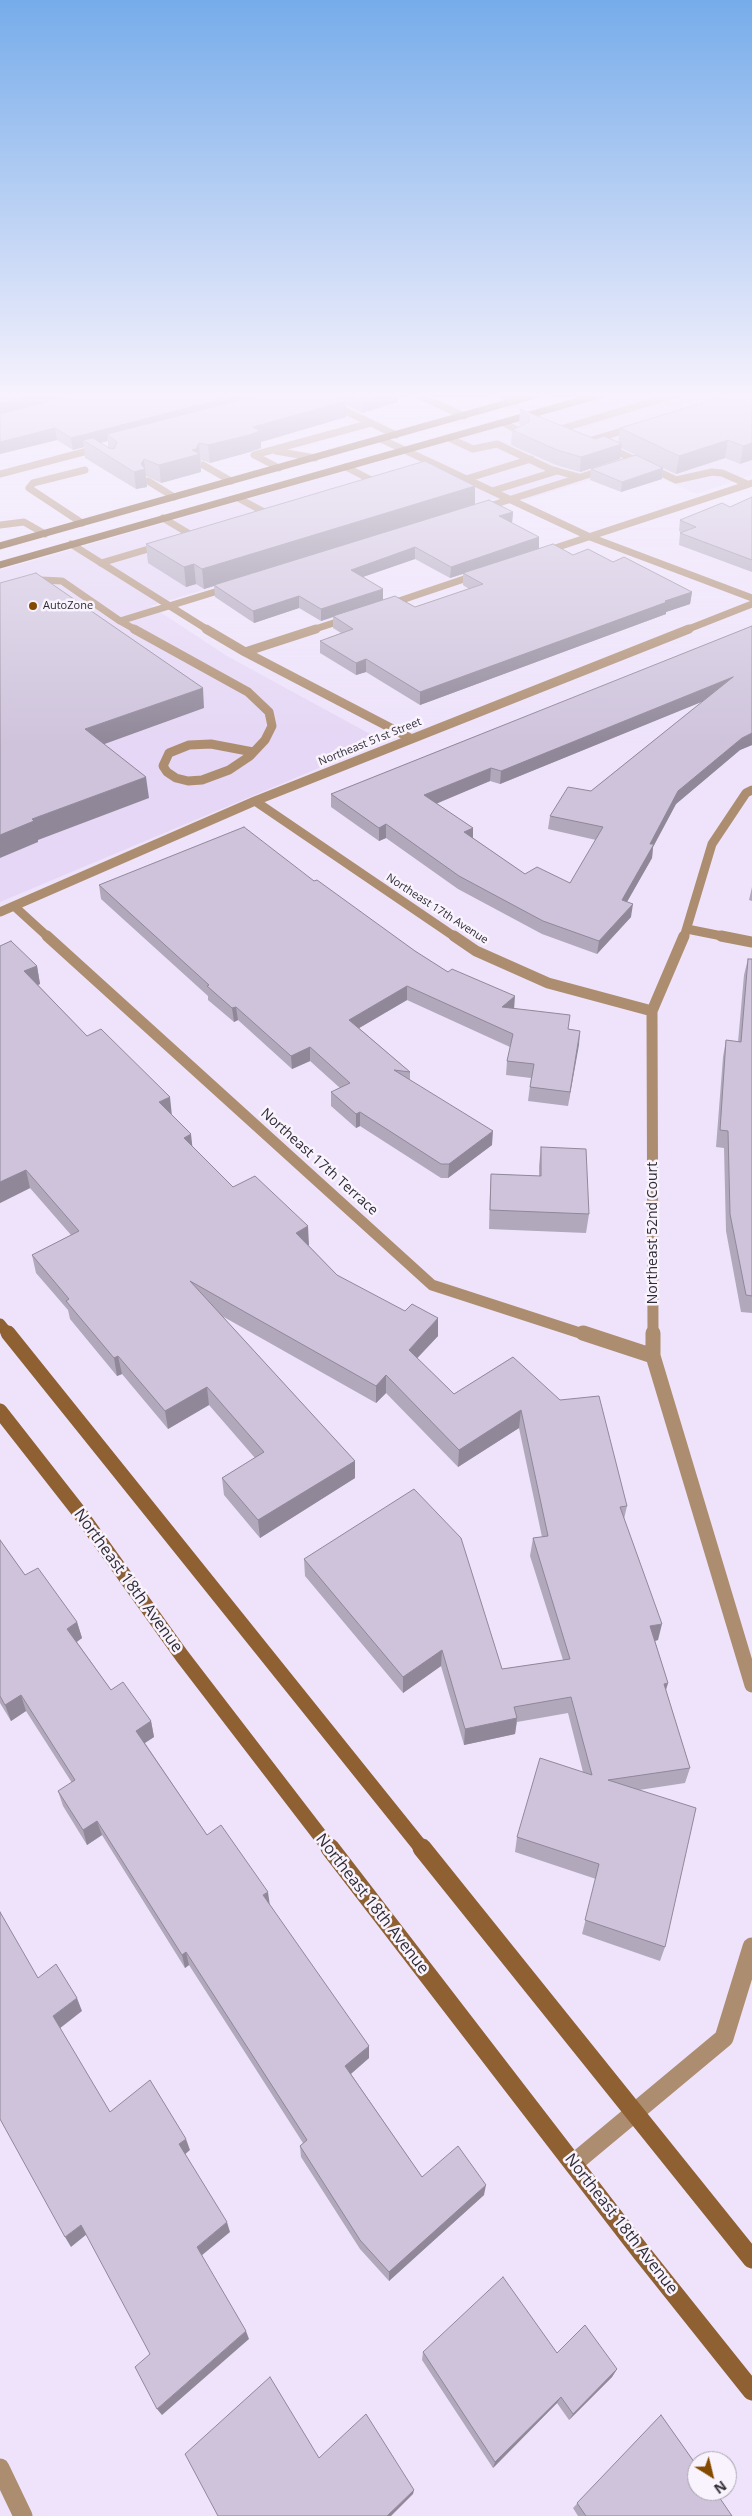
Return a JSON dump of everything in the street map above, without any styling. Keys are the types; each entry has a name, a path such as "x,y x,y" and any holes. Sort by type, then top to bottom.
{"main road":[{"path":"0,546 130,509"},
{"path":"0,565 195,509"}],"street":[{"path":"61,509 82,523"},
{"path":"259,509 268,514"},
{"path":"472,511 477,509"},
{"path":"533,509 590,536 752,598"},
{"path":"534,555 672,509"},
{"path":"258,517 277,511"},
{"path":"163,518 192,536"},
{"path":"0,525 28,522 45,534"},
{"path":"183,539 202,533"},
{"path":"101,564 174,542"},
{"path":"72,544 168,606 245,652 410,738"},
{"path":"376,608 487,571"},
{"path":"0,592 40,580 62,581 120,621 222,677 262,702 269,712 272,726 265,740 253,752 229,770 202,780 176,778 163,766 169,753 199,743 223,745 253,752"},
{"path":"120,621 234,586"},
{"name":"Northeast 51st Street","path":"0,912 254,802 410,738 752,604"},
{"path":"245,652 357,615"},
{"name":"Northeast 52nd Court","path":"752,790 746,793 712,844 687,929 652,1011 653,1356 752,1685"},
{"name":"Northeast 17th Avenue","path":"254,802 476,951 548,983 652,1011"},
{"name":"Northeast 17th Terrace","path":"14,906 432,1285 653,1356"},
{"path":"687,929 752,942"},
{"path":"0,1324 752,2258"},
{"name":"Northeast 18th Avenue","path":"0,1411 79,1512 188,1663 641,2252 752,2391"},
{"path":"574,2163 634,2111 724,2038 752,1947"},
{"path":"0,2468 23,2516"}],"shaded area":[{"path":"211,509 462,509 151,606 227,656 383,741 0,902 0,570"}],"building":[{"path":"262,509 398,509 202,569 194,564 184,567 146,544"},
{"path":"459,509 508,509 513,512 499,516 539,537 451,567 415,547 351,570 383,589 321,609 299,596 253,611 214,585"},
{"path":"706,509 752,509 752,560 680,533 696,527 680,520"},
{"path":"553,544 573,555 588,549 613,562 624,557 692,592 420,692 366,659 356,663 320,641 353,629 333,616 395,596 415,607 483,584 463,573"},
{"path":"36,573 203,688 85,729 146,777 32,819 34,821 0,835 0,583"},
{"path":"752,626 752,733 742,738 678,791 650,844 654,844 622,900 633,904 599,941 543,921 459,876 386,824 379,828 331,794","holes":["733,677 591,791 568,787 550,816 603,827 570,883 537,867 525,874 464,832 473,828 424,795 491,768 501,771"]},
{"path":"244,827 314,881 317,880 415,951 448,972 452,969 515,996 502,1007 570,1015 568,1029 580,1031 570,1092 530,1087 534,1064 507,1061 513,1034 407,986 349,1020 410,1072 394,1070 493,1131 449,1164 441,1164 360,1112 356,1114 331,1092 350,1083 310,1047 291,1056 236,1007 232,1008 207,986 209,985 99,885"},
{"path":"11,941 37,966 24,971 87,1036 101,1029 170,1097 159,1102 191,1134 184,1138 233,1187 255,1176 308,1226 296,1233 337,1275 405,1311 412,1304 438,1318 409,1350 454,1394 513,1357 560,1400 599,1396 627,1506 620,1507 662,1624 650,1626 668,1683 664,1684 690,1768 608,1780 696,1808 665,1947 585,1920 599,1864 517,1837 540,1758 592,1775 571,1697 514,1707 517,1718 465,1729 442,1650 403,1677 304,1559 414,1489 461,1538 502,1669 570,1659 533,1538 548,1536 521,1410 459,1450 386,1375 376,1386 190,1281 355,1461 258,1520 222,1478 264,1452 207,1387 165,1411 118,1356 114,1358 66,1301 69,1299 32,1255 79,1231 26,1170 0,1182 0,946"},
{"path":"748,959 752,959 752,1296 746,1295 730,1214 728,1131 720,1130 726,1040 741,1042"},
{"path":"541,1147 586,1149 589,1214 490,1210 491,1174 541,1176"},
{"path":"0,1540 25,1575 38,1568 77,1622 67,1629 111,1690 123,1682 151,1721 136,1731 207,1835 221,1825 268,1892 263,1895 369,2046 345,2066 422,2177 458,2146 486,2185 389,2272 360,2240 300,2146 307,2140 186,1952 182,1955 97,1821 83,1830 58,1791 75,1780 21,1695 5,1705 0,1696"},
{"path":"0,1912 38,1978 56,1964 77,1998 53,2016 110,2112 150,2080 186,2139 179,2144 227,2222 197,2247 246,2331 157,2409 135,2367 150,2354 81,2225 65,2237 0,2119"},
{"path":"503,2277 557,2353 585,2325 617,2369 573,2414 561,2397 495,2462 423,2352"},
{"path":"270,2377 319,2458 366,2414 414,2490 387,2516 218,2516 185,2454"},
{"path":"661,2415 687,2452 687,2501 722,2501 732,2516 586,2516 577,2503"}],"place":[{"name":"AutoZone","path":"33,606"}]}
